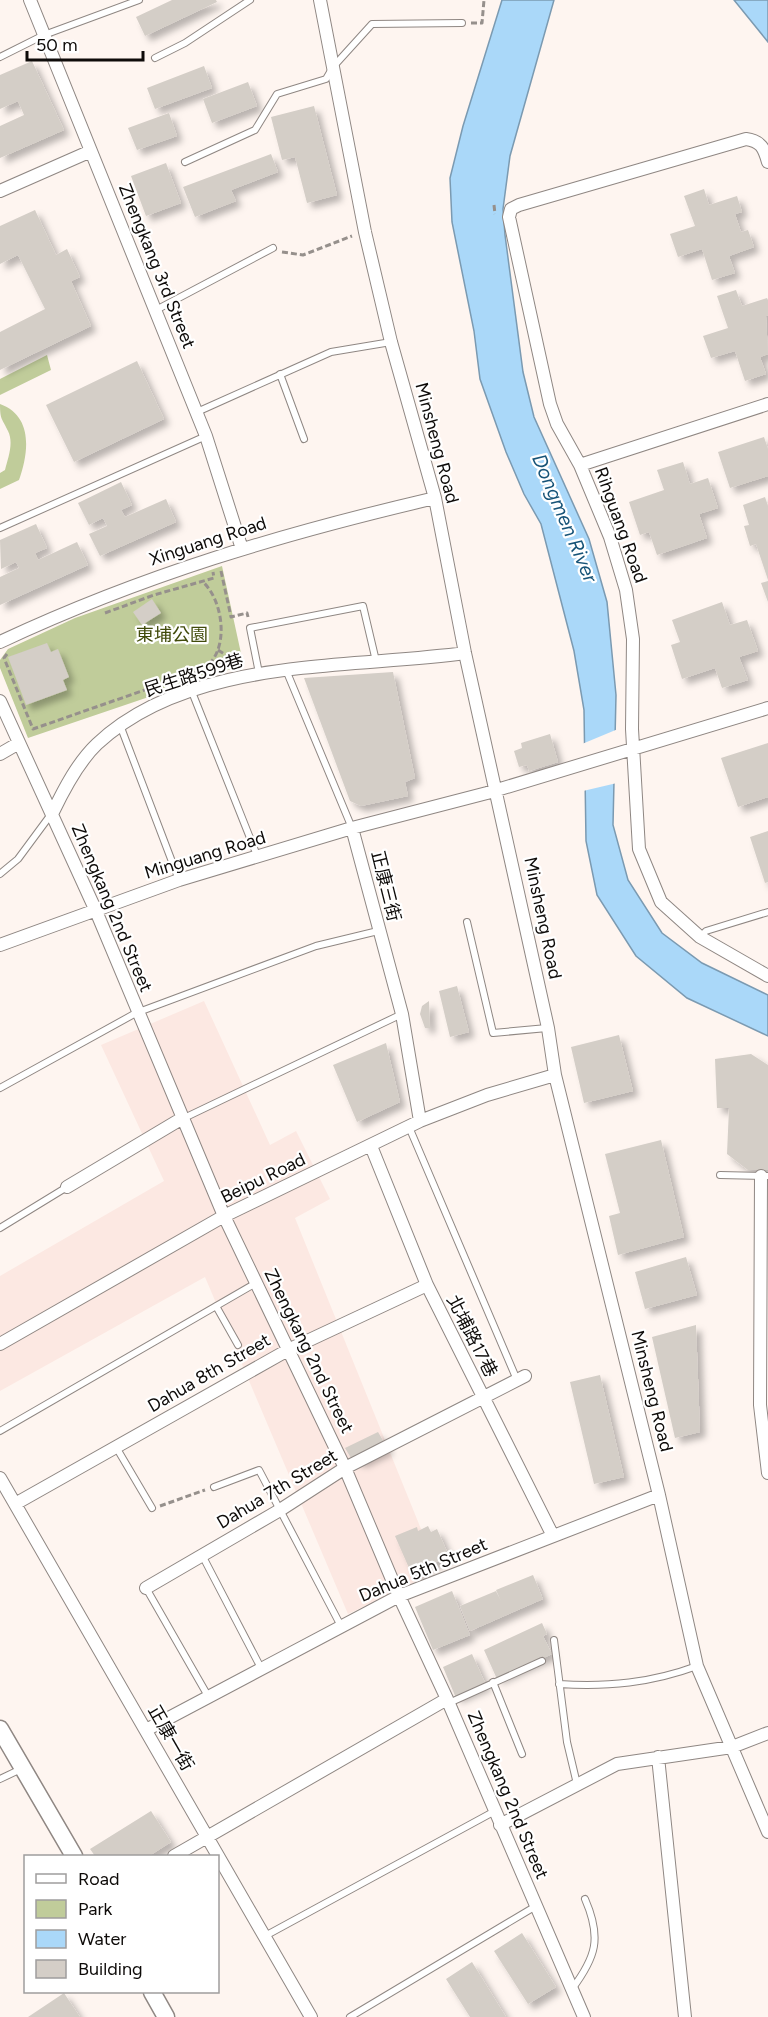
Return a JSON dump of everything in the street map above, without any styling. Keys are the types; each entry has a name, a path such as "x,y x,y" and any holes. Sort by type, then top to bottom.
{"street":[{"name":"Zhengkang 3rd Street","path":"30,0 197,412 242,549"},
{"name":"Minsheng Road","path":"320,0 365,232 391,342 435,498 465,653 548,1028 555,1075 659,1495 698,1666 768,1832"},
{"name":"Rihguang Road","path":"768,162 763,146 754,140 746,139 519,205 511,209 509,217 550,404 557,424 580,465 610,537 630,608 633,639 632,729 639,849 661,902 700,937 768,976"},
{"path":"0,191 91,151"},
{"path":"580,465 768,404"},
{"name":"Xinguang Road","path":"0,642 132,584 291,532 435,498"},
{"name":"民生路599巷","path":"53,812 74,774 95,746 137,713 192,692 259,673 376,661 414,660 465,653"},
{"name":"Zhengkang 2nd Street","path":"0,701 53,812 96,911 136,1013 224,1216 345,1468 584,2017"},
{"path":"496,790 768,708"},
{"path":"0,754 19,743"},
{"name":"Minguang Road","path":"1,947 180,880 352,828 496,790"},
{"name":"正康三街","path":"352,828 402,1014 415,1124"},
{"name":"Beipu Road","path":"0,1344 224,1216 415,1124 487,1095 555,1075"},
{"path":"67,1187 181,1119"},
{"name":"北埔路17巷","path":"371,1146 427,1286 553,1536"},
{"path":"764,1176 760,1405 768,1473"},
{"name":"Dahua 8th Street","path":"15,1504 288,1350 427,1286"},
{"name":"Dahua 7th Street","path":"146,1588 280,1510 345,1468 521,1378"},
{"name":"正康一街","path":"0,1478 218,1855"},
{"name":"Dahua 5th Street","path":"146,1730 399,1596 659,1495"},
{"path":"177,1855 448,1701"},
{"path":"0,1729 73,1855"},
{"path":"500,1825 617,1764 732,1747 768,1733"},
{"path":"658,1757 685,2017"},
{"name":"正康一街","path":"219,1856 311,2017"},
{"path":"153,1993 166,2017"}],"lane":[{"path":"0,57 45,35 138,0"},
{"path":"155,58 185,43 250,0"},
{"path":"185,162 255,130 277,94 326,79 333,67 372,24 462,23"},
{"path":"156,310 273,248"},
{"path":"197,412 331,352 391,342"},
{"path":"280,374 304,439"},
{"path":"0,528 206,436"},
{"path":"259,673 250,628 363,606 376,661"},
{"name":"正康三街","path":"286,670 352,828"},
{"path":"192,692 258,858"},
{"path":"120,725 180,880"},
{"path":"0,873 18,859 53,812"},
{"path":"700,937 706,931 768,912"},
{"path":"467,922 493,1033 548,1028"},
{"path":"0,1088 136,1013 306,950 378,931"},
{"path":"181,1119 402,1014"},
{"path":"415,1124 521,1378"},
{"path":"720,1175 764,1176"},
{"path":"0,1228 67,1187"},
{"path":"0,1431 256,1283"},
{"path":"216,1306 238,1345"},
{"path":"116,1447 152,1508"},
{"path":"214,1487 259,1470 341,1626"},
{"path":"202,1554 261,1668"},
{"path":"146,1588 208,1696"},
{"path":"554,1640 567,1742 577,1785"},
{"path":"448,1701 542,1661"},
{"path":"559,1684 601,1686 621,1684 666,1677 698,1666"},
{"path":"493,1682 522,1754"},
{"path":"0,1779 23,1768"},
{"path":"265,1936 495,1811"},
{"path":"571,1989 589,1965 596,1940 585,1899"},
{"path":"350,2017 536,1906"}],"path":[{"path":"462,23 482,23 484,0"},
{"path":"273,248 286,255 303,255 335,241 365,232"},
{"path":"221,569 231,616 247,613"},
{"path":"101,615 214,578 212,572"},
{"path":"10,651 4,658 33,729 204,669 218,650 221,633 219,617 211,593 202,581"},
{"path":"218,650 239,663"},
{"path":"152,1508 214,1487"}],"shaded area":[{"path":"204,1001 270,1145 296,1131 330,1199 295,1218 438,1571 348,1614 205,1277 0,1391 0,1276 164,1181 101,1045"}],"green space":[{"path":"47,355 51,370 0,395 0,379"},
{"path":"0,404 18,417 26,436 26,447 19,480 0,489 0,473 5,470 10,450 10,436 1,416"},
{"name":"東埔公園","path":"222,566 242,658 237,667 28,738 0,668 0,660 8,649 75,618"}],"water":[{"name":"Dongmen River","path":"502,0 554,0 510,156 503,209 523,372 534,417 589,539 607,602 616,695 613,825 628,880 662,933 702,963 768,995 768,1036 687,998 636,956 597,895 586,841 584,710 574,651 541,524 524,494 506,452 480,379 474,331 452,222 450,178 463,126"},
{"path":"734,0 768,0 768,42"}],"pier":[{"path":"618,729 617,783 583,791 582,744"}],"building":[{"path":"172,0 216,0 217,2 145,36 136,17"},
{"path":"32,61 64,130 0,158 0,126 24,115 18,101 0,109 0,75"},
{"path":"204,66 212,88 155,109 147,88"},
{"path":"248,82 257,106 212,123 203,99"},
{"path":"314,106 337,195 307,203 295,157 282,160 271,117"},
{"path":"169,113 177,136 137,150 128,128"},
{"path":"271,154 278,172 231,190 236,201 195,217 183,187"},
{"path":"166,163 181,203 146,216 131,176"},
{"path":"704,189 709,205 737,196 742,212 735,214 741,232 748,230 754,247 729,256 735,273 712,280 702,249 678,257 670,234 695,226 684,196"},
{"path":"35,210 56,255 67,249 80,277 71,281 91,326 0,370 0,332 45,309 18,255 0,264 0,226"},
{"path":"736,290 742,306 767,298 768,300 768,315 766,316 768,354 760,357 766,374 745,381 735,351 711,358 703,336 728,328 717,296"},
{"path":"137,361 164,419 74,462 46,405"},
{"path":"764,437 768,449 768,476 730,488 718,452"},
{"path":"683,462 690,484 708,478 718,508 699,514 707,538 657,555 649,532 640,535 629,502 664,490 657,470"},
{"path":"121,482 132,505 121,510 125,517 166,499 176,522 100,556 89,534 107,526 103,518 89,525 78,503"},
{"path":"765,497 768,506 768,580 756,544 750,546 744,526 749,525 743,505"},
{"path":"36,524 47,548 35,553 38,560 77,542 88,565 0,605 0,577 19,568 16,562 1,569 0,540"},
{"path":"768,581 768,602 761,583"},
{"path":"152,599 161,613 142,625 133,612"},
{"path":"722,602 730,625 747,620 758,651 739,657 748,680 722,688 715,668 682,679 671,645 680,642 672,620"},
{"path":"47,643 51,652 58,649 69,677 63,680 67,690 26,705 8,657"},
{"path":"393,672 415,778 405,782 408,796 361,806 350,801 304,678"},
{"path":"550,734 558,762 529,771 527,765 519,767 514,751 522,748 521,743"},
{"path":"768,743 768,797 738,807 721,758"},
{"path":"768,831 768,882 765,883 750,837"},
{"path":"457,986 469,1032 450,1037 439,991"},
{"path":"429,1001 430,1028 425,1028 420,1014 422,1006"},
{"path":"619,1035 633,1091 584,1103 571,1047"},
{"path":"386,1043 400,1102 357,1122 333,1065"},
{"path":"751,1054 768,1065 768,1170 748,1170 727,1154 729,1108 717,1108 715,1059"},
{"path":"661,1140 684,1237 618,1255 609,1216 620,1213 605,1154"},
{"path":"686,1257 697,1295 645,1309 635,1272"},
{"path":"696,1325 700,1432 675,1438 652,1337"},
{"path":"600,1375 624,1477 594,1484 570,1382"},
{"path":"378,1432 388,1449 361,1462 351,1458 345,1448"},
{"path":"428,1526 431,1532 437,1529 449,1556 426,1567 427,1571 413,1577 395,1536 417,1527 418,1531"},
{"path":"533,1575 543,1599 470,1631 460,1606 496,1591 501,1601 496,1590"},
{"path":"452,1591 470,1635 433,1650 415,1607"},
{"path":"542,1623 547,1634 543,1636 552,1654 497,1679 484,1650"},
{"path":"472,1654 486,1685 456,1698 443,1667"},
{"path":"151,1811 171,1842 151,1855 94,1855 90,1849"},
{"path":"522,1933 556,1987 528,2004 494,1951"},
{"path":"472,1962 506,2017 470,2017 446,1979"},
{"path":"64,1993 80,2017 28,2017"}]}
